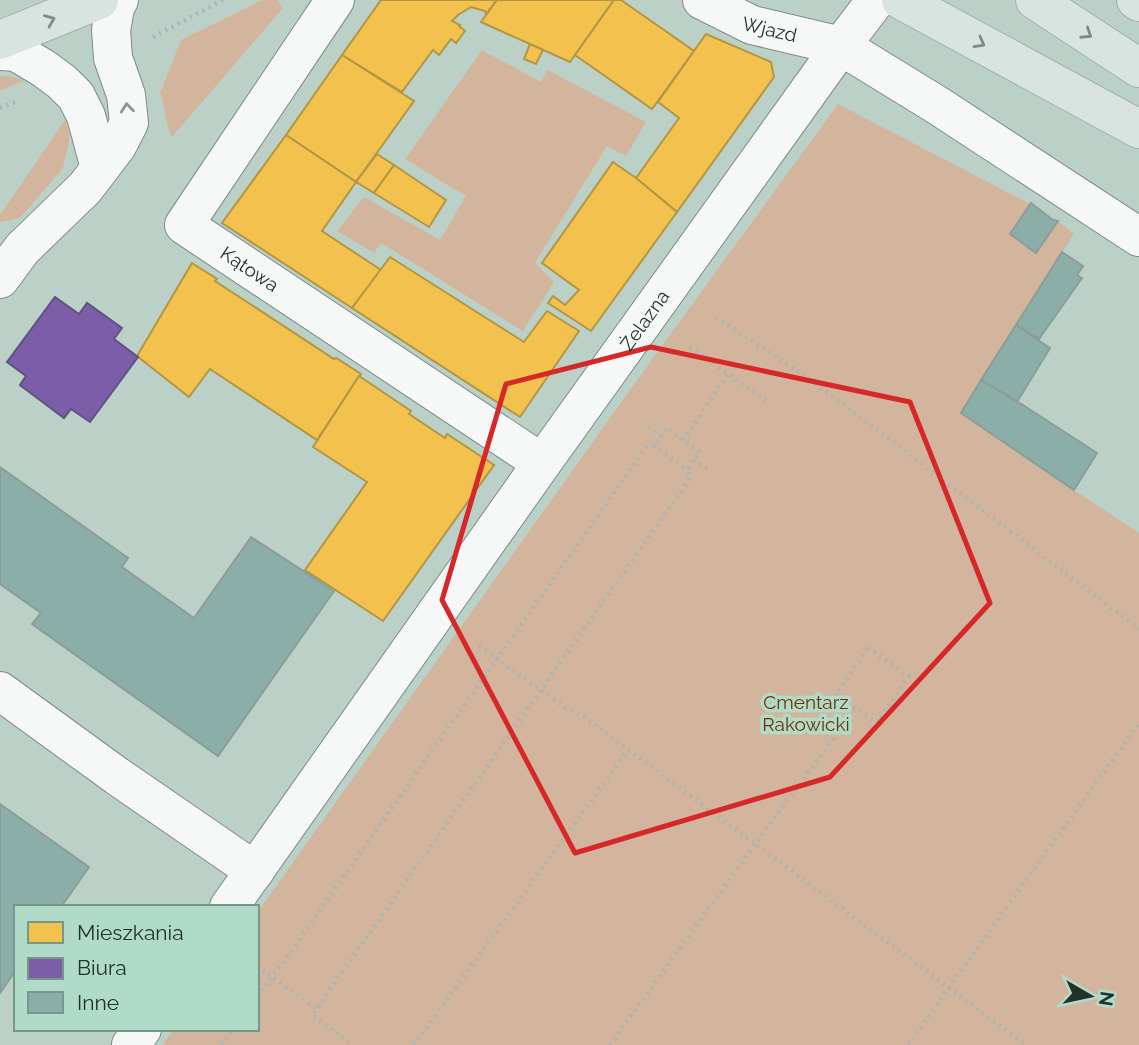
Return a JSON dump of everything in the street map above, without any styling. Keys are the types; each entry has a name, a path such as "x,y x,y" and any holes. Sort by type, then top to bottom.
{"main road":[{"path":"0,40 99,0"},
{"path":"1035,0 1139,68"},
{"path":"911,5 1139,130"}],"street":[{"path":"0,279 22,249 85,188 117,146 129,123 126,95 113,58 111,30 119,0"},
{"name":"Kątowa","path":"335,0 184,225 542,463"},
{"name":"Wjazd","path":"702,0 752,25 841,46 1139,237"},
{"name":"Żelazna","path":"230,905 542,463 876,0"},
{"path":"0,51 16,52 43,68 76,96 86,116 100,168"},
{"path":"0,691 255,871"}],"path":[{"path":"151,38 223,0"},
{"path":"716,317 806,377 1139,629"},
{"path":"690,347 767,401"},
{"path":"683,440 728,374"},
{"path":"648,427 661,436"},
{"path":"654,446 666,428 700,452 687,469"},
{"path":"259,993 647,446 654,446 687,469 691,477 312,1015 343,1042 352,1045"},
{"path":"694,460 708,470"},
{"path":"480,646 569,710 584,717 1026,1045"},
{"path":"868,648 909,676 877,723 856,708 836,695 868,648"},
{"path":"610,1045 856,708"},
{"path":"908,1045 1139,723"},
{"path":"414,1045 628,750"},
{"path":"259,967 317,1009"}],"highlighted area":[{"path":"651,347 910,402 990,603 830,777 575,853 442,600 506,384"}],"green space":[{"path":"262,0 277,0 283,8 172,137 160,93 181,40"},
{"path":"482,50 541,82 548,70 646,122 626,156 607,146 535,263 554,282 523,331 381,243 374,253 337,231 364,197 440,240 466,196 405,159"},
{"path":"0,76 14,77 24,80 0,91"},
{"name":"Cmentarz Rakowicki","path":"838,104 1030,204 1010,234 1036,252 1058,221 1074,234 961,413 1139,533 1139,1045 163,1045 173,1031 259,1031 259,910 629,391"},
{"path":"65,120 69,141 63,168 20,218 0,222 0,215"}],"building: Mieszkania":[{"path":"381,0 497,0 486,14 485,11 471,7 458,15 452,21 465,31 456,43 451,39 439,55 433,50 402,92 342,55"},
{"path":"497,0 614,0 570,62 481,22"},
{"path":"614,0 621,0 694,51 652,109 575,55"},
{"path":"706,34 771,62 774,77 677,212 636,178 679,118 658,102"},
{"path":"530,44 543,50 536,64 524,59"},
{"path":"342,55 414,101 356,182 286,135"},
{"path":"286,135 356,182 322,231 381,270 352,308 222,223"},
{"path":"377,154 394,165 374,193 356,182"},
{"path":"613,162 677,212 591,331 548,303 553,296 565,305 579,290 542,263"},
{"path":"394,165 446,200 429,227 374,193"},
{"path":"390,257 524,342 547,311 579,331 520,417 352,308"},
{"path":"192,263 217,279 215,281 361,374 317,440 210,369 189,397 137,356"},
{"path":"359,376 445,438 447,434 494,465 383,621 305,570 367,482 313,447"}],"building: Biura":[{"path":"55,297 79,314 87,303 122,328 114,339 138,357 90,422 71,409 64,418 20,385 26,376 7,362"}],"building: Inne":[{"path":"1031,203 1058,221 1036,253 1010,234"},
{"path":"1062,252 1083,266 1077,275 1082,278 1039,339 1016,325"},
{"path":"1016,325 1050,348 1017,402 981,380"},
{"path":"981,380 1097,453 1074,490 961,413"},
{"path":"0,467 128,558 122,567 194,618 251,537 334,591 218,756 32,624 41,613 0,584"},
{"path":"0,804 89,867 62,905 14,905 14,973 0,993"}]}
